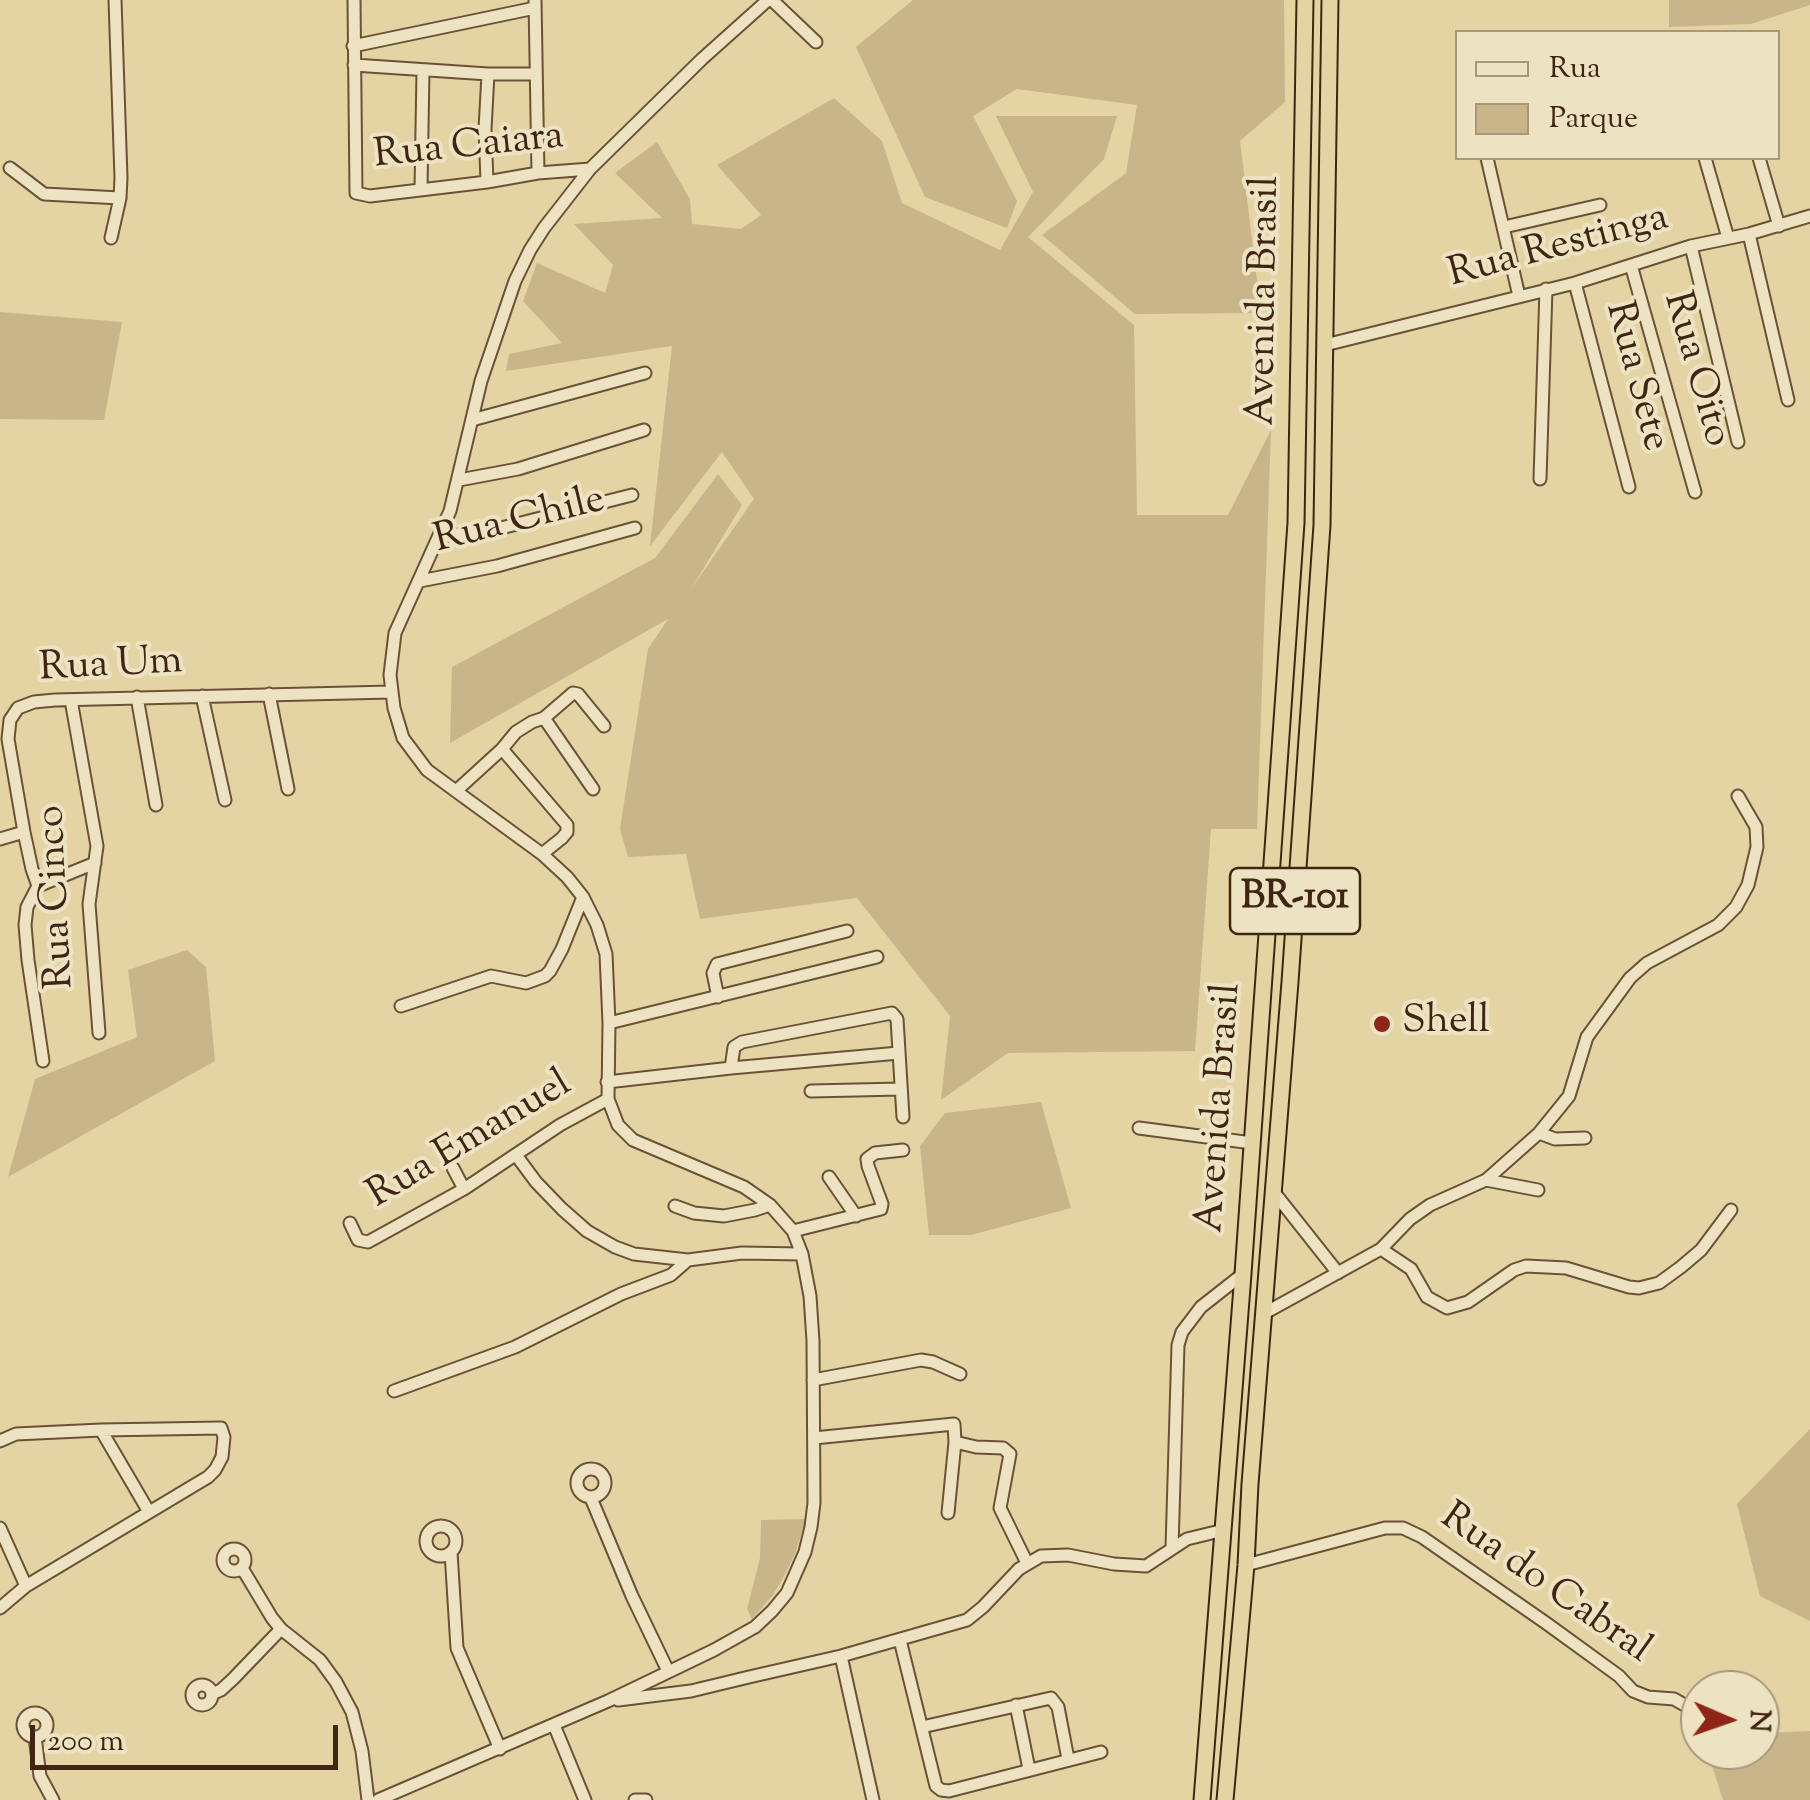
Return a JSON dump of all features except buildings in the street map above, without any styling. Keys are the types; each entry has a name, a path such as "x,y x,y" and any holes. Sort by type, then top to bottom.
{"highway":[{"name":"Avenida Brasil","path":"1198,1800 1224,1530 1296,523 1304,0"},
{"name":"Avenida Brasil","path":"1229,1800 1230,1742 1322,525 1330,0"}],"street":[{"path":"111,238 120,198 114,0"},
{"path":"354,0 354,65 536,74"},
{"path":"378,1800 554,1726 754,1627 787,1592 805,1552 814,1502 810,1296 793,1231 770,1205 744,1187 634,1140 618,1125 608,1098 606,954 583,898 542,854 427,770 413,754 398,724 391,692 396,633 440,537 486,365 515,281 544,228 590,169 702,59 770,0 816,42"},
{"path":"353,46 535,4 538,173"},
{"name":"Rua Caiara","path":"354,65 356,193 370,196 590,169"},
{"path":"422,188 423,70"},
{"path":"487,182 488,74"},
{"path":"1487,160 1519,296"},
{"path":"1705,160 1728,238"},
{"path":"1760,160 1779,226"},
{"path":"10,168 44,194 120,198"},
{"path":"1504,227 1600,205"},
{"name":"Rua Restinga","path":"1325,344 1575,283 1691,246 1810,216"},
{"path":"1749,234 1788,400"},
{"path":"1691,246 1738,442"},
{"name":"Rua Oito","path":"1632,264 1695,492"},
{"name":"Rua Sete","path":"1575,283 1630,488"},
{"path":"1540,480 1546,289"},
{"path":"472,420 645,373"},
{"path":"458,480 518,468 644,430"},
{"path":"440,537 497,528 632,495"},
{"name":"Rua Chile","path":"420,581 497,566 635,528"},
{"name":"Rua Um","path":"38,886 6,773 8,728 18,708 34,702 71,700 391,692"},
{"path":"456,791 516,732 544,718 573,693 604,726"},
{"path":"270,694 288,788"},
{"path":"202,696 225,800"},
{"path":"137,698 156,805"},
{"name":"Rua Cinco","path":"71,700 97,854 89,904 99,1033"},
{"path":"544,718 593,789"},
{"path":"502,749 567,825 567,832 542,854"},
{"path":"1264,1314 1380,1248 1420,1211 1486,1180 1539,1133 1569,1096 1587,1037 1630,978 1647,963 1718,925 1736,908 1748,884 1758,847 1756,827 1738,796"},
{"path":"0,839 24,832"},
{"path":"43,1061 24,924 27,907 38,886 95,864"},
{"path":"401,1006 491,976 526,983 545,976 562,949 583,898"},
{"path":"718,997 713,974 717,964 848,932"},
{"path":"609,1023 878,958"},
{"path":"731,1068 734,1047 742,1042 892,1013 900,1054 903,1117"},
{"path":"607,1082 900,1054"},
{"path":"810,1091 902,1088"},
{"name":"Rua Emanuel","path":"350,1224 358,1240 368,1242 464,1189 560,1124 608,1098"},
{"path":"1139,1128 1252,1143"},
{"path":"1539,1133 1555,1139 1585,1138"},
{"path":"793,1231 880,1210 882,1204 867,1158 874,1153 903,1150"},
{"path":"516,1155 536,1182 587,1231 634,1254 688,1260 742,1253 802,1254"},
{"path":"452,1168 464,1189"},
{"path":"829,1176 856,1216"},
{"path":"1486,1180 1538,1190"},
{"name":"Avenida Brasil","path":"1273,1191 1338,1273"},
{"path":"676,1206 694,1213 724,1216 770,1205"},
{"path":"1380,1248 1411,1270 1427,1297 1447,1308 1468,1302 1526,1266 1566,1268 1639,1288 1659,1284 1681,1268 1701,1250 1731,1210"},
{"path":"394,1390 515,1346 671,1274 688,1260"},
{"path":"1172,1548 1178,1346 1182,1332 1201,1307 1243,1274"},
{"path":"813,1380 921,1360 960,1374"},
{"path":"814,1438 952,1424 955,1442 948,1514"},
{"path":"0,1442 16,1434 221,1428 224,1446 222,1457 208,1477 26,1586 0,1608"},
{"path":"101,1430 148,1512"},
{"path":"955,1442 1004,1448 1010,1454 1000,1508 1027,1563"},
{"path":"590,1498 668,1670"},
{"path":"0,1528 26,1586"},
{"name":"Rua do Cabral","path":"1246,1566 1385,1528 1403,1528 1590,1654 1634,1690 1648,1698 1680,1703"},
{"path":"608,1701 691,1691 841,1656 967,1620 1007,1580 1041,1556 1068,1555 1146,1566 1188,1539 1224,1530"},
{"path":"452,1552 457,1648 500,1748"},
{"path":"242,1568 281,1628 320,1660 336,1682 352,1712 368,1800"},
{"path":"212,1694 233,1680 281,1628"},
{"path":"900,1640 936,1786 941,1790 1101,1752"},
{"path":"841,1656 873,1800"},
{"path":"922,1727 1051,1698 1058,1707 1068,1759"},
{"path":"1016,1706 1029,1769"},
{"path":"554,1726 585,1800"},
{"path":"35,1737 40,1776 53,1800"},
{"path":"635,1800 646,1800"}],"green space":[{"path":"913,0 1284,0 1285,102 1240,141 1261,313 1135,314 1042,235 1126,173 1137,105 1017,89 973,116 1017,201 1007,228 925,197 856,47"},
{"path":"1669,0 1810,0 1810,5 1751,24 1669,27"},
{"path":"834,98 882,141 902,203 1000,250 1033,192 996,116 1117,116 1104,159 1028,237 1134,325 1137,515 1228,515 1271,430 1257,829 1211,829 1195,1051 1008,1053 941,1100 950,1016 857,898 700,919 686,854 628,857 620,829 648,649 668,619 450,743 452,667 655,558 718,474 742,505 691,589 754,499 722,452 650,546 672,346 506,371 509,354 562,343 523,301 537,263 605,293 613,265 574,224 662,218 615,173 657,142 690,199 692,224 741,229 761,215 717,165"},
{"path":"0,312 122,322 104,420 0,419"},
{"path":"187,950 206,967 215,1061 8,1177 35,1079 137,1037 128,970"},
{"path":"1041,1102 1071,1208 971,1235 929,1235 920,1146 945,1113"},
{"path":"1810,1429 1810,1621 1760,1596 1737,1504"},
{"path":"806,1519 782,1580 752,1619 747,1609 760,1558 761,1520"},
{"path":"1810,1731 1810,1800 1723,1800 1713,1770 1780,1770 1780,1732"}],"place":[{"name":"Shell","path":"1382,1024"}]}
